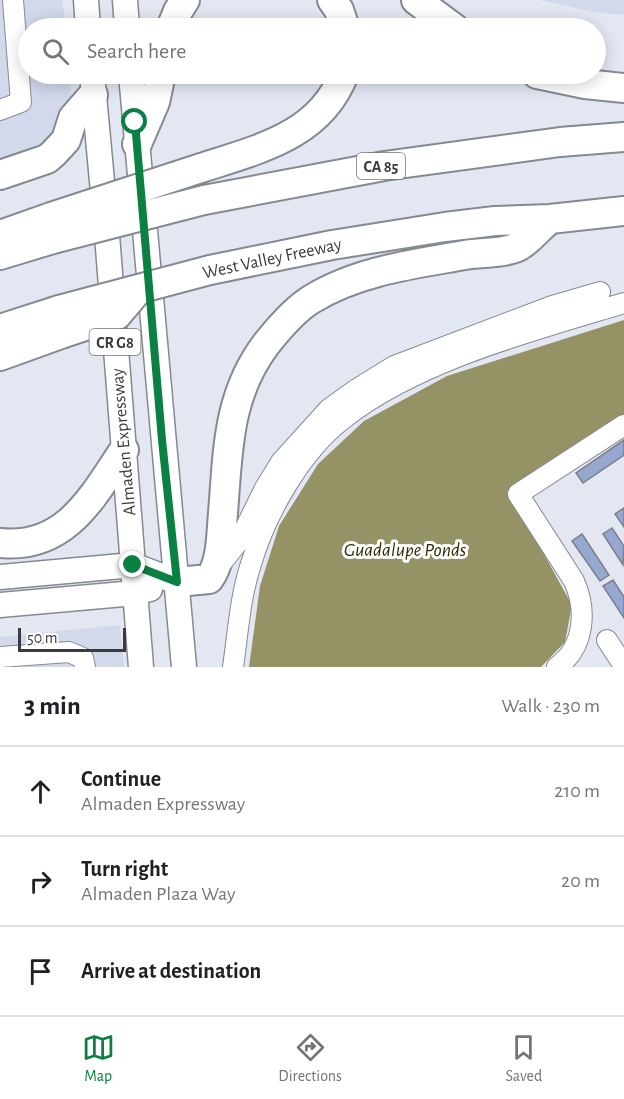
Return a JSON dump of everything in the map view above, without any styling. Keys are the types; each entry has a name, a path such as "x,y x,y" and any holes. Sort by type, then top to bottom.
{"highway":[{"path":"175,18 185,0"},
{"path":"332,0 342,18"},
{"path":"416,0 440,18"},
{"path":"0,175 47,159 53,154 66,140 73,118 92,84"},
{"path":"137,144 155,102 158,84"},
{"path":"0,234 52,228 201,168 273,144 302,128 327,105 339,84"},
{"path":"585,84 624,88"},
{"name":"CA 85","path":"0,255 52,228 384,166 560,142 624,137"},
{"name":"West Valley Freeway","path":"0,329 60,322 141,288 210,270 332,245 495,221 550,219 624,211"},
{"path":"177,582 209,579 214,573 220,544 232,415 239,391 251,367 283,325 312,299 342,285 384,271 467,254 516,248 550,219"},
{"path":"0,356 60,322"},
{"path":"0,543 29,541 48,536 65,526 81,512 124,450"}],"main road":[{"path":"125,0 127,18"},
{"path":"85,1 87,18"},
{"name":"Almaden Expressway","path":"92,84 141,667"},
{"name":"CR G8","path":"132,84 184,667"},
{"path":"0,577 133,565 177,582"},
{"path":"0,605 135,593 177,582"}],"street":[{"path":"13,0 18,64"},
{"path":"0,110 21,102 20,84"},
{"path":"214,573 239,541 281,462 329,409 357,388 394,366 552,306 600,292"},
{"path":"233,667 242,599 261,536 291,478 324,436 341,420 370,399 403,381 468,353 624,303"},
{"path":"557,667 576,648 581,629 580,593 518,494 624,425"},
{"path":"607,640 623,666"},
{"path":"0,657 69,652 83,658 85,667"}],"shaded area":[{"path":"0,0 62,0 65,18 18,18 18,84 71,84 73,118 71,129 0,175"},
{"path":"541,0 624,0 624,15 593,12"},
{"path":"120,625 124,667 0,667 0,637"}],"water":[{"name":"Guadalupe Ponds","path":"624,320 624,418 510,493 572,605 565,642 541,667 249,667 260,586 279,526 318,464 364,421 447,376"}],"building":[{"path":"624,440 624,455 583,483 576,473"},
{"path":"624,508 624,527 615,514"},
{"path":"612,528 624,546 623,565 603,534"},
{"path":"582,534 609,575 600,581 572,541"},
{"path":"613,580 624,597 624,618 603,586"}],"route":[{"path":"133,565 177,582 162,440 135,122"}]}
